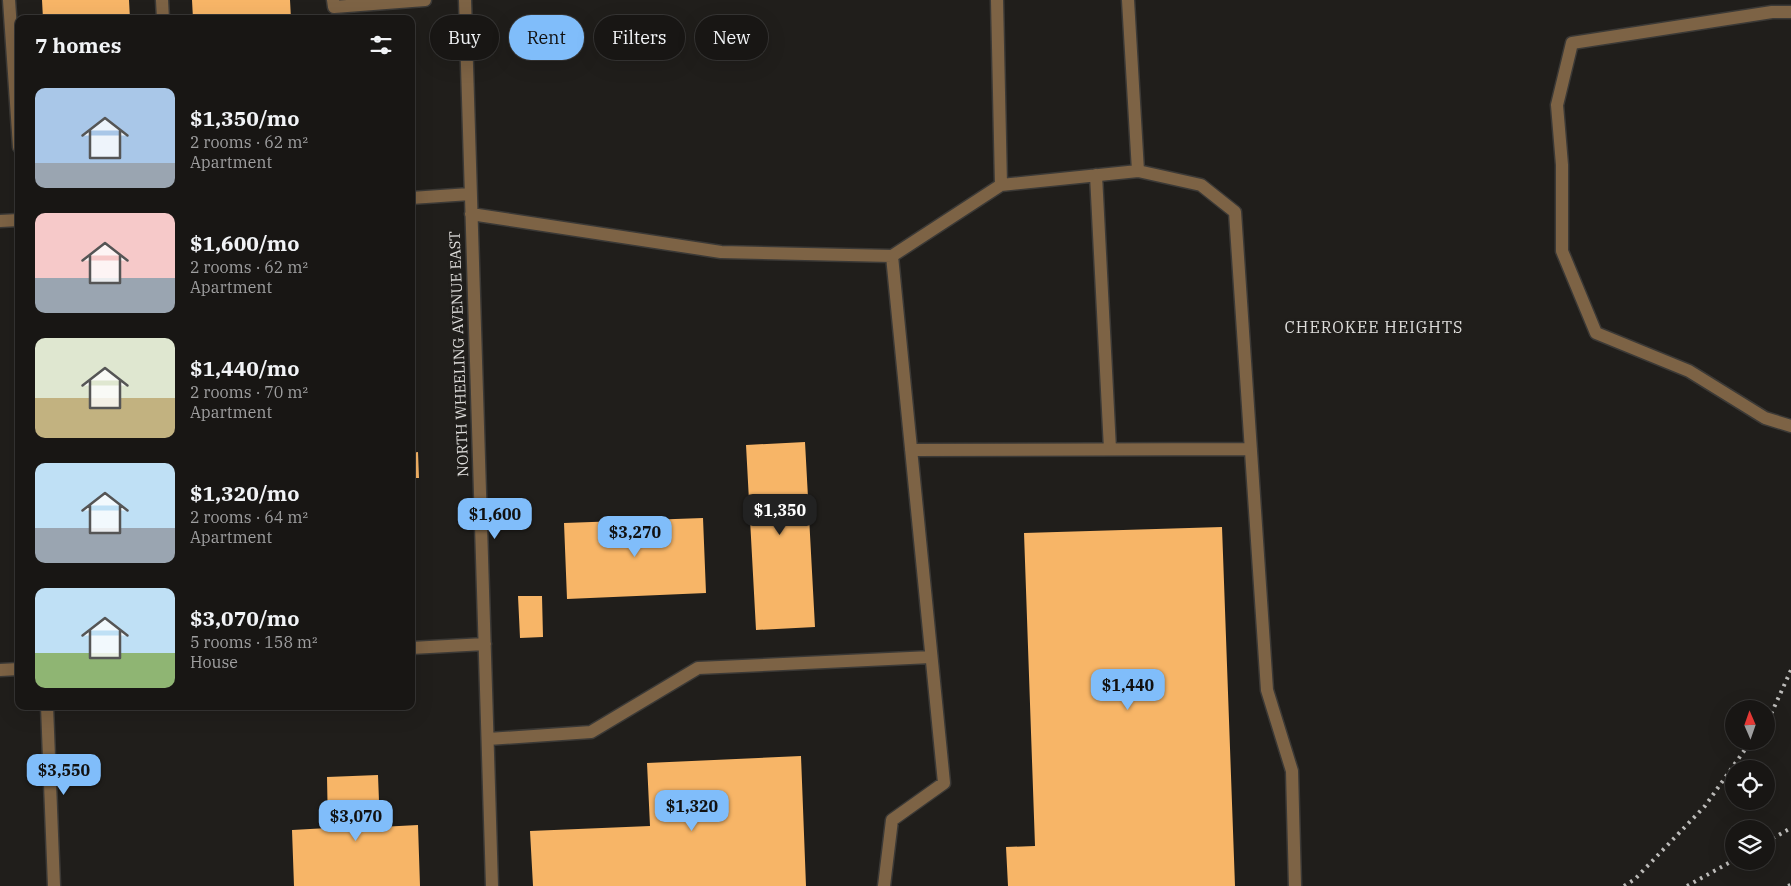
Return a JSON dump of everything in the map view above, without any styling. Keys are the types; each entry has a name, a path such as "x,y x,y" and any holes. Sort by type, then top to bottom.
{"street":[{"path":"9,0 15,88"},
{"path":"162,0 163,15"},
{"path":"334,9 426,0"},
{"name":"NORTH WHEELING AVENUE EAST","path":"465,0 492,886"},
{"path":"997,0 1000,185"},
{"path":"1128,0 1138,171"},
{"path":"1791,12 1772,12 1572,42 1557,105 1562,165 1562,251 1596,333 1689,371 1765,418 1791,426"},
{"path":"471,214 720,252 892,256 1000,185 1138,171 1201,184 1235,212 1267,690 1292,771 1295,886"},
{"path":"1096,175 1110,449"},
{"path":"415,198 470,194"},
{"path":"0,221 15,220"},
{"path":"884,886 892,820 944,783 892,256"},
{"path":"911,450 1251,449"},
{"path":"415,648 485,644"},
{"path":"488,739 591,732 698,668 932,657"},
{"path":"0,670 15,669"},
{"path":"47,710 54,886"}],"building":[{"path":"42,0 129,0 130,15 43,15"},
{"path":"192,0 290,0 291,15 193,15"},
{"path":"805,442 815,627 756,630 746,445"},
{"path":"415,452 418,452 419,478 415,478"},
{"path":"703,518 706,593 567,599 564,523"},
{"path":"1222,527 1235,886 1008,886 1006,847 1035,846 1024,533"},
{"path":"518,596 542,596 543,637 520,638"},
{"path":"801,756 806,886 533,886 530,831 650,826 647,763"},
{"path":"378,775 380,827 418,825 420,886 294,886 292,830 328,828 327,777"}],"railway":[{"path":"1775,705 1791,670"},
{"path":"1624,886 1635,879 1705,806 1745,750"},
{"path":"1775,837 1791,828"},
{"path":"1687,886 1725,865"}],"district":[{"name":"CHEROKEE HEIGHTS","path":"1374,327"}]}
